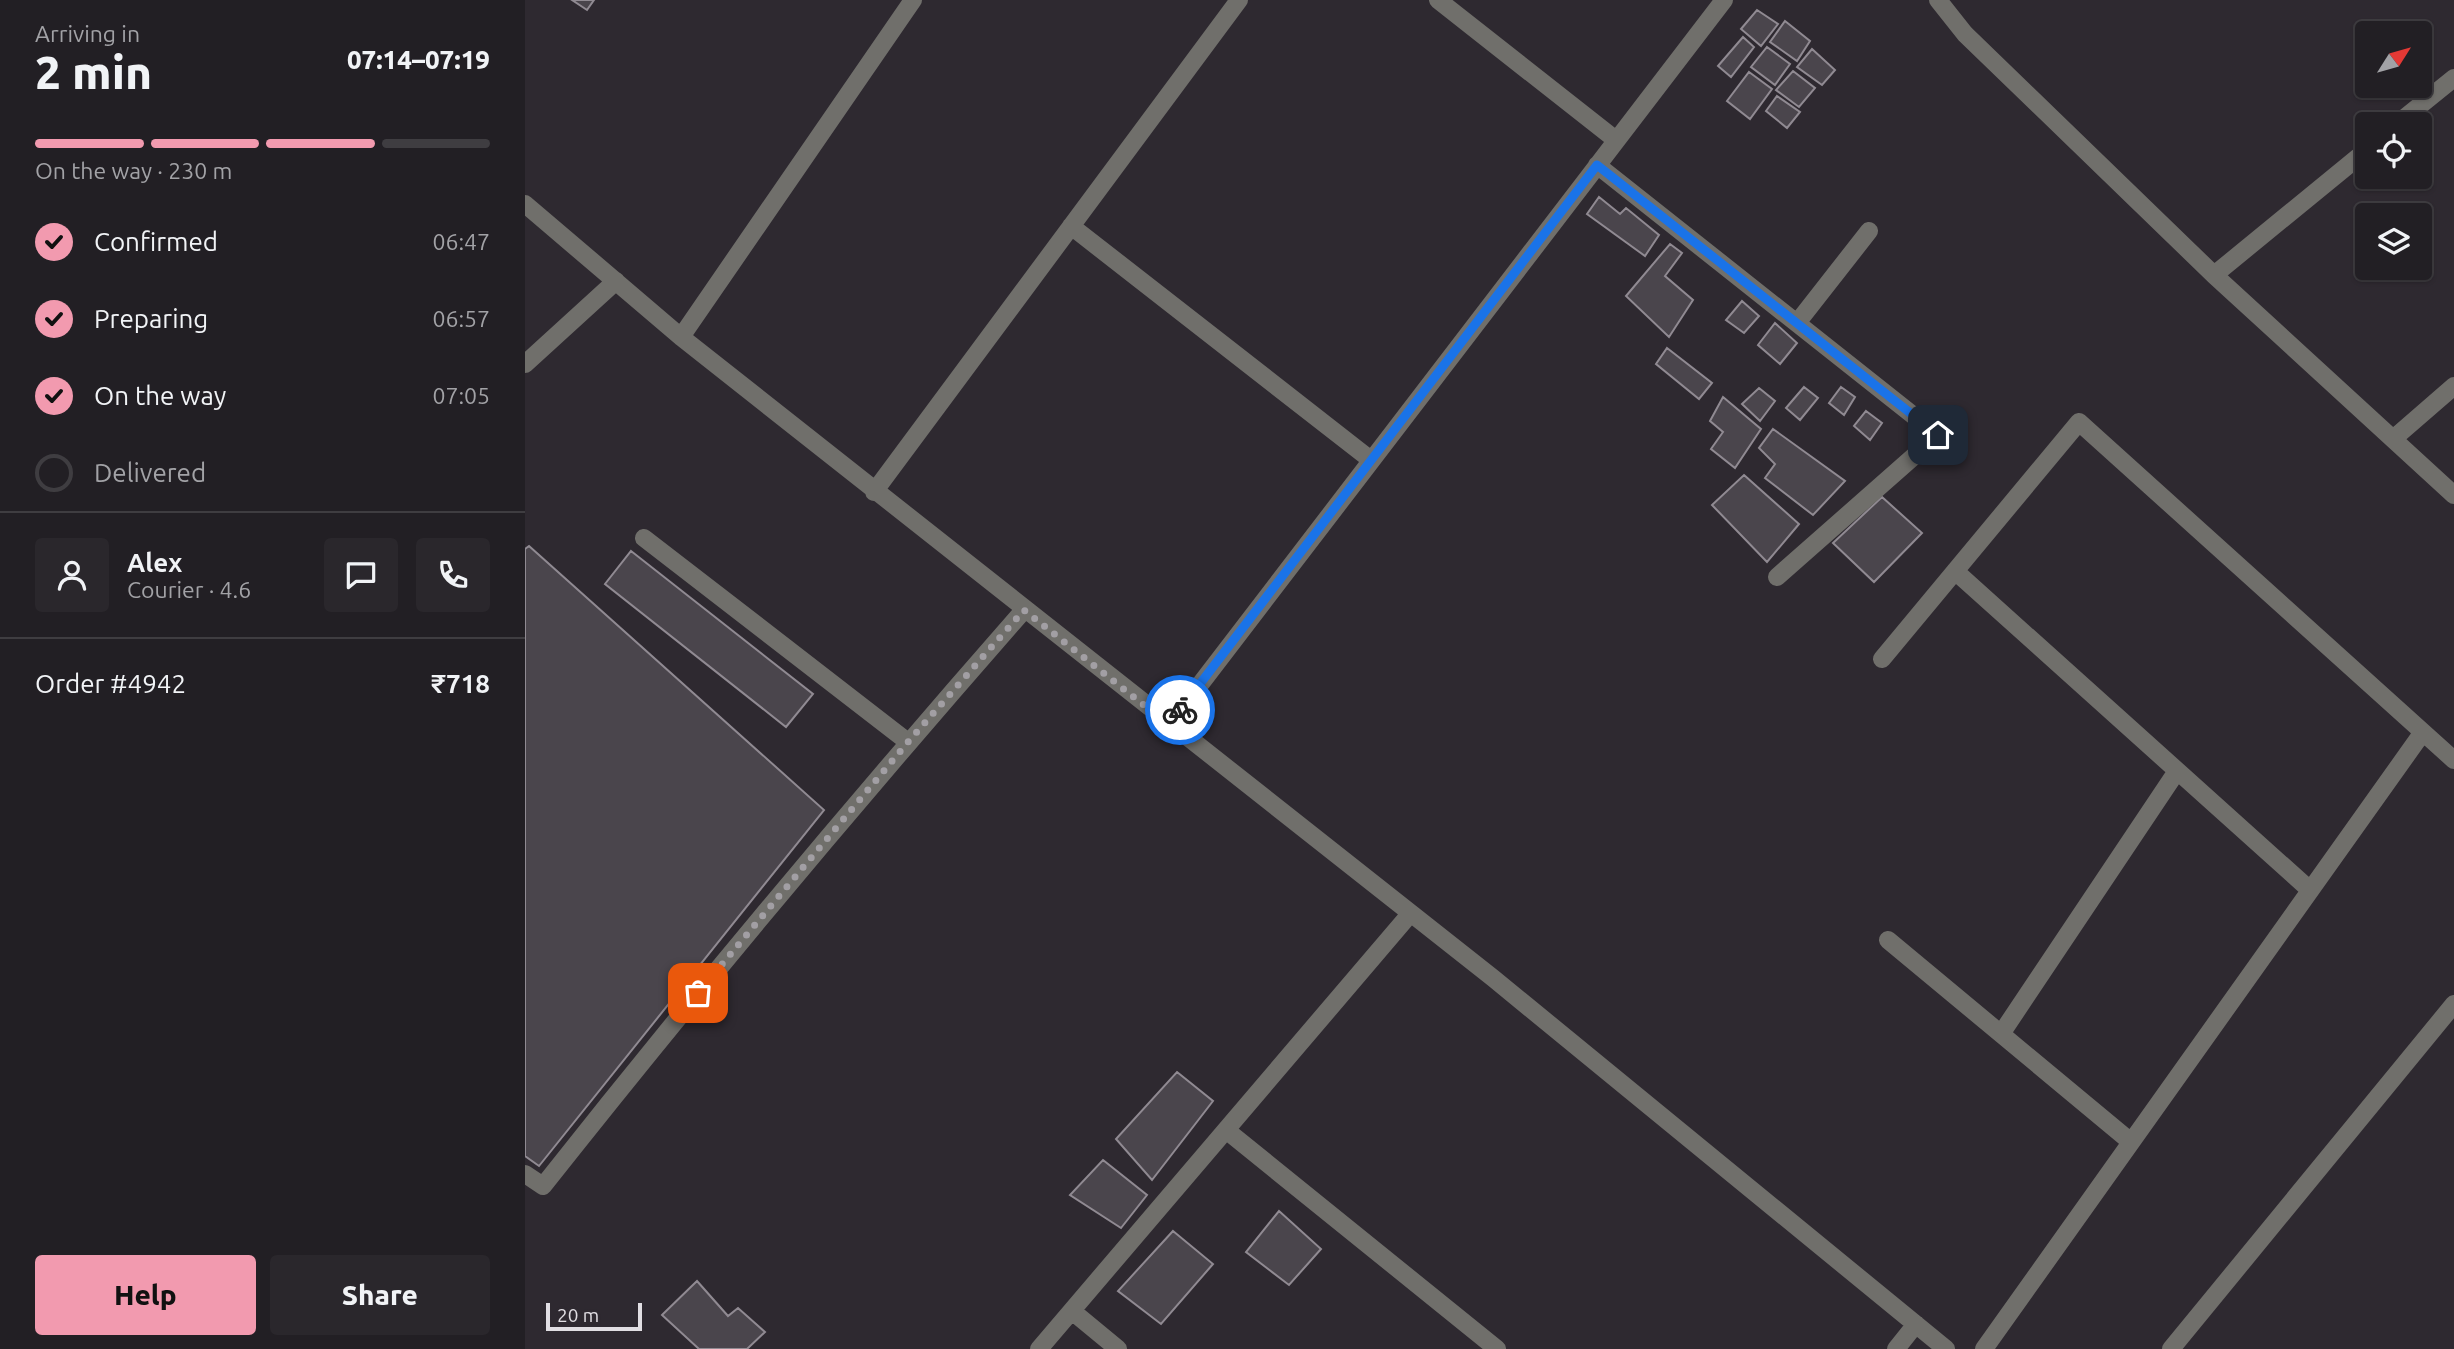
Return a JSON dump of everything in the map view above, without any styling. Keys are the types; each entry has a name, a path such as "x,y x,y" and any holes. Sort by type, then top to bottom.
{"street":[{"path":"681,337 913,0"},
{"path":"874,492 1239,0"},
{"path":"1438,0 1616,140"},
{"path":"1169,725 1724,0"},
{"path":"1938,0 1965,34 2214,275 2454,495"},
{"path":"2412,112 2454,78"},
{"path":"2214,275 2355,160"},
{"path":"1597,165 1938,435 1777,577"},
{"path":"525,204 681,337 1410,914 1946,1349"},
{"path":"1071,226 1371,460"},
{"path":"1797,323 1869,231"},
{"path":"525,364 616,281"},
{"path":"2393,439 2454,386"},
{"path":"1882,659 2079,422 2454,760"},
{"path":"643,538 908,742"},
{"path":"1955,571 2310,890"},
{"path":"525,1174 543,1186 646,1056 908,742 1024,610"},
{"path":"1983,1349 2423,732"},
{"path":"2001,1034 2177,771"},
{"path":"1039,1349 1410,914"},
{"path":"1888,940 2131,1142"},
{"path":"2171,1349 2454,1004"},
{"path":"1226,1130 1478,1343 1497,1349"},
{"path":"1072,1311 1118,1349"},
{"path":"1896,1349 1916,1324"}],"building":[{"path":"572,0 594,0 587,10"},
{"path":"1757,10 1778,24 1761,46 1741,29"},
{"path":"1785,21 1810,41 1797,61 1770,42"},
{"path":"1743,37 1754,47 1731,77 1718,66"},
{"path":"1767,47 1790,64 1775,85 1751,67"},
{"path":"1812,49 1835,70 1822,85 1797,67"},
{"path":"1793,71 1815,88 1799,107 1776,90"},
{"path":"1749,72 1772,89 1750,119 1727,101"},
{"path":"1777,96 1800,112 1787,128 1766,111"},
{"path":"1599,197 1620,214 1626,208 1659,235 1645,256 1587,214"},
{"path":"1670,244 1682,253 1665,276 1693,300 1669,337 1626,296"},
{"path":"1742,301 1759,316 1744,333 1726,320"},
{"path":"1775,323 1797,343 1780,364 1758,345"},
{"path":"1667,348 1712,383 1699,399 1656,364"},
{"path":"1804,387 1818,398 1800,420 1786,408"},
{"path":"1841,387 1855,397 1844,415 1829,403"},
{"path":"1759,388 1775,401 1760,421 1742,404"},
{"path":"1723,397 1761,429 1735,468 1711,449 1723,432 1710,421"},
{"path":"1866,411 1882,423 1870,440 1854,426"},
{"path":"1773,429 1845,481 1813,515 1765,478 1775,464 1759,448"},
{"path":"1744,475 1799,524 1767,562 1712,505"},
{"path":"1882,497 1922,533 1874,582 1833,543"},
{"path":"529,546 824,810 539,1166 525,1156 525,549"},
{"path":"631,551 813,694 786,727 605,584"},
{"path":"1177,1072 1213,1101 1152,1180 1116,1139"},
{"path":"1103,1160 1147,1195 1121,1228 1070,1195"},
{"path":"1279,1211 1321,1249 1289,1285 1246,1252"},
{"path":"1173,1231 1213,1264 1161,1324 1118,1291"},
{"path":"697,1281 728,1316 738,1308 765,1332 747,1349 699,1349 662,1315"}],"way so far":[{"path":"698,993 908,742 1024,610 1169,725 1180,710"}],"route":[{"path":"1180,710 1597,165 1938,435"}]}
